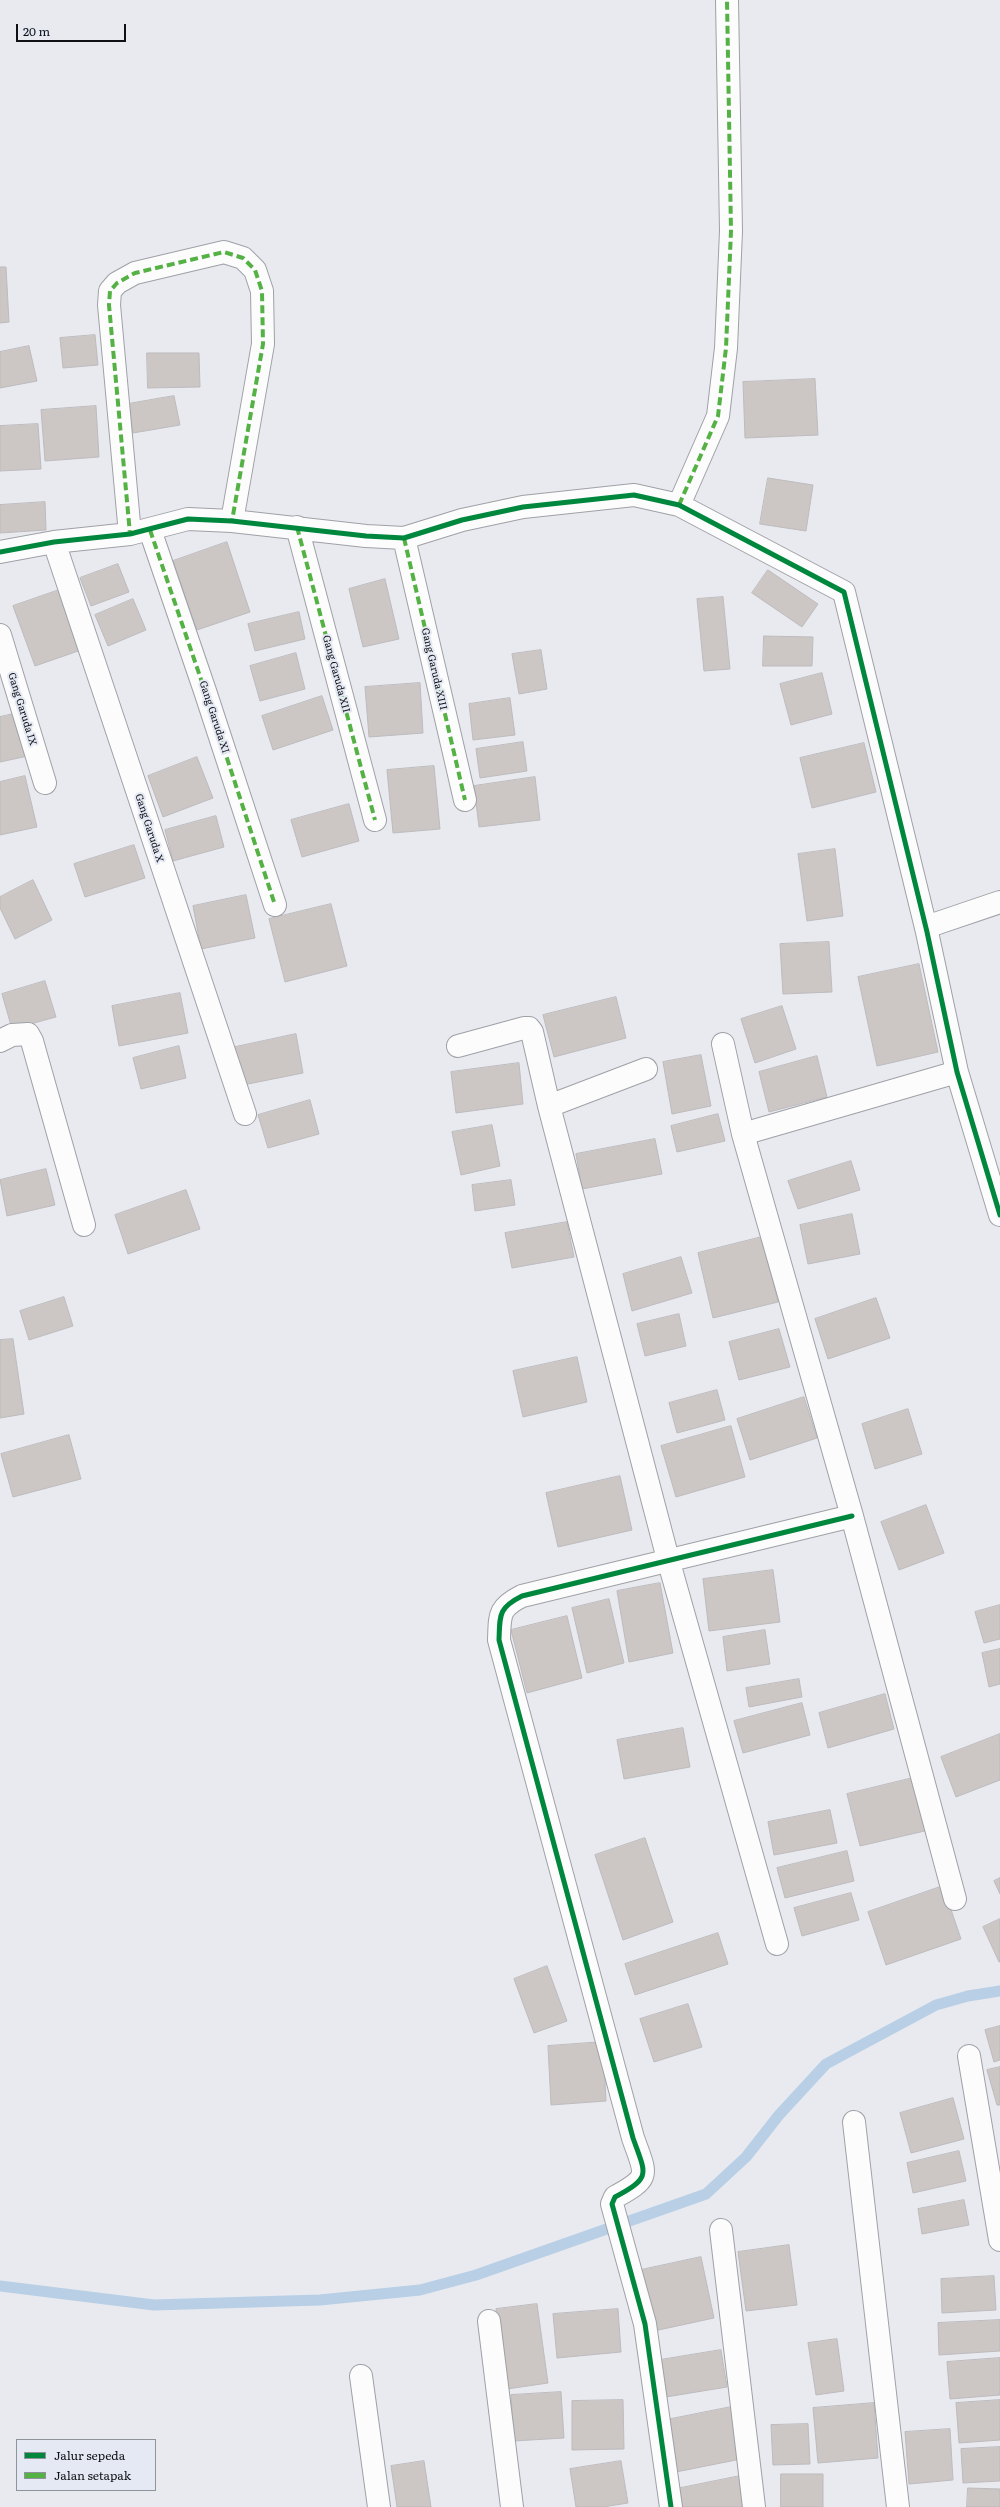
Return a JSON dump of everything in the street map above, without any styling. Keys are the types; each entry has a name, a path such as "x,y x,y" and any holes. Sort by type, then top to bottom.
{"street":[{"path":"679,506 718,416 726,348 730,231 727,0"},
{"name":"Gang Garuda XI","path":"232,521 263,344 262,291 255,270 243,258 224,252 135,273 117,283 110,291 109,305 140,532 205,691 275,905"},
{"path":"0,552 54,542 140,532 188,519 232,521 297,527 366,536 404,538 462,520 523,507 634,495 679,506 844,592 927,932 957,1072 1000,1215"},
{"name":"Gang Garuda XII","path":"297,527 375,820"},
{"name":"Gang Garuda XIII","path":"404,538 465,800"},
{"name":"Gang Garuda X","path":"54,542 245,1114"},
{"name":"Gang Garuda IX","path":"0,635 44,783"},
{"path":"927,932 932,925 1000,902"},
{"path":"458,1046 524,1028 529,1028 532,1032 549,1106 668,1559 777,1944"},
{"path":"0,1041 23,1033 28,1034 32,1041 84,1225"},
{"path":"723,1044 743,1134 852,1516 955,1899"},
{"path":"549,1106 646,1069"},
{"path":"743,1134 957,1072"},
{"path":"671,2507 645,2324 612,2201 641,2181 644,2174 643,2167 633,2138 499,1640 500,1616 506,1604 522,1596 668,1559 852,1516"},
{"path":"969,2056 1000,2240"},
{"path":"854,2122 898,2507"},
{"path":"721,2230 754,2507"},
{"path":"489,2321 512,2507"},
{"path":"361,2376 379,2507"}],"building":[{"path":"0,267 6,267 9,322 0,323"},
{"path":"95,335 98,365 63,368 60,338"},
{"path":"29,346 37,381 0,388 0,352"},
{"path":"147,353 199,353 200,387 148,388"},
{"path":"815,379 818,435 745,438 743,382"},
{"path":"174,396 180,425 133,433 128,404"},
{"path":"96,406 99,457 45,461 41,410"},
{"path":"38,424 41,469 0,471 0,426"},
{"path":"768,478 813,485 806,531 760,524"},
{"path":"45,502 46,530 0,533 0,505"},
{"path":"227,542 250,612 197,630 173,561"},
{"path":"118,564 129,592 91,606 80,578"},
{"path":"768,570 818,604 802,627 752,593"},
{"path":"385,579 399,639 363,647 349,589"},
{"path":"62,589 84,649 35,666 13,606"},
{"path":"723,597 730,669 704,671 697,599"},
{"path":"133,599 146,630 108,646 95,615"},
{"path":"299,612 305,639 255,651 248,624"},
{"path":"764,636 813,637 812,666 763,666"},
{"path":"541,650 547,689 519,694 512,654"},
{"path":"296,653 305,689 260,701 250,666"},
{"path":"822,673 832,714 791,725 780,684"},
{"path":"420,683 423,733 369,737 365,687"},
{"path":"322,696 333,730 273,750 262,716"},
{"path":"510,698 515,735 473,740 469,704"},
{"path":"18,713 28,756 0,762 0,717"},
{"path":"523,742 527,771 480,778 476,749"},
{"path":"864,743 876,792 812,808 800,758"},
{"path":"197,757 213,798 163,817 148,776"},
{"path":"434,766 440,829 393,833 387,770"},
{"path":"25,776 37,827 0,835 0,782"},
{"path":"535,777 540,820 479,827 474,786"},
{"path":"349,804 359,841 302,857 291,820"},
{"path":"216,816 224,847 173,861 165,830"},
{"path":"134,845 145,878 85,897 74,864"},
{"path":"835,849 843,916 807,921 798,854"},
{"path":"33,880 52,920 15,939 0,908 0,897"},
{"path":"246,895 255,938 201,949 193,906"},
{"path":"331,904 347,966 285,982 269,919"},
{"path":"829,942 832,992 783,994 780,944"},
{"path":"919,964 938,1052 877,1066 858,977"},
{"path":"45,981 56,1017 12,1029 2,994"},
{"path":"180,993 188,1033 119,1046 112,1006"},
{"path":"616,997 626,1038 554,1057 543,1015"},
{"path":"782,1006 796,1049 755,1063 741,1019"},
{"path":"296,1034 303,1073 238,1086 231,1048"},
{"path":"179,1046 186,1078 141,1089 133,1058"},
{"path":"701,1055 711,1106 672,1114 663,1062"},
{"path":"817,1056 827,1097 769,1112 759,1072"},
{"path":"519,1063 523,1104 456,1113 451,1072"},
{"path":"310,1100 319,1134 268,1148 258,1115"},
{"path":"718,1114 725,1141 677,1152 671,1126"},
{"path":"492,1125 500,1166 461,1175 452,1132"},
{"path":"655,1139 662,1174 582,1189 576,1154"},
{"path":"851,1161 860,1190 798,1209 788,1181"},
{"path":"46,1169 55,1205 7,1216 0,1180"},
{"path":"511,1180 515,1205 475,1211 472,1185"},
{"path":"186,1190 200,1229 128,1254 115,1215"},
{"path":"852,1214 860,1254 808,1264 800,1225"},
{"path":"567,1222 574,1257 512,1268 505,1233"},
{"path":"762,1237 778,1302 713,1318 698,1253"},
{"path":"681,1257 692,1293 632,1311 623,1274"},
{"path":"64,1297 73,1326 29,1340 20,1311"},
{"path":"876,1298 890,1338 828,1359 815,1319"},
{"path":"679,1314 686,1346 645,1356 637,1324"},
{"path":"779,1329 790,1367 739,1380 729,1342"},
{"path":"13,1339 24,1414 0,1418 0,1340"},
{"path":"577,1357 587,1402 523,1417 513,1371"},
{"path":"717,1390 725,1420 677,1433 669,1403"},
{"path":"804,1397 817,1438 750,1460 737,1419"},
{"path":"908,1409 922,1454 875,1469 862,1424"},
{"path":"731,1426 745,1477 676,1497 661,1446"},
{"path":"69,1435 81,1479 13,1497 1,1454"},
{"path":"620,1476 632,1530 558,1547 546,1493"},
{"path":"926,1505 944,1553 899,1570 881,1522"},
{"path":"773,1570 780,1622 709,1631 703,1579"},
{"path":"660,1583 673,1653 629,1662 617,1591"},
{"path":"609,1599 624,1663 587,1673 572,1608"},
{"path":"1000,1605 1000,1639 984,1643 975,1612"},
{"path":"567,1616 582,1678 527,1693 511,1630"},
{"path":"765,1630 770,1664 727,1671 723,1637"},
{"path":"1000,1649 1000,1684 989,1687 982,1653"},
{"path":"799,1679 802,1697 749,1707 746,1688"},
{"path":"885,1694 894,1729 828,1748 819,1713"},
{"path":"802,1703 810,1735 743,1753 734,1721"},
{"path":"683,1728 690,1767 624,1779 617,1740"},
{"path":"1000,1734 1000,1780 956,1797 941,1757"},
{"path":"917,1777 929,1830 860,1846 847,1794"},
{"path":"830,1810 837,1843 774,1855 768,1822"},
{"path":"645,1838 673,1922 623,1940 595,1855"},
{"path":"847,1851 854,1881 785,1898 777,1868"},
{"path":"1000,1878 1000,1894 994,1881"},
{"path":"943,1886 961,1939 886,1965 868,1912"},
{"path":"851,1893 859,1920 802,1936 794,1908"},
{"path":"1000,1919 1000,1962 999,1962 983,1927"},
{"path":"718,1933 728,1964 635,1995 625,1964"},
{"path":"547,1966 567,2021 534,2033 514,1979"},
{"path":"688,2004 702,2047 654,2062 640,2019"},
{"path":"1000,2026 1000,2060 994,2062 985,2030"},
{"path":"603,2042 606,2101 551,2105 548,2046"},
{"path":"1000,2067 1000,2105 997,2105 987,2070"},
{"path":"953,2098 964,2139 911,2153 900,2113"},
{"path":"959,2151 966,2181 913,2193 907,2163"},
{"path":"964,2200 969,2225 922,2234 918,2209"},
{"path":"789,2245 797,2305 746,2311 738,2252"},
{"path":"701,2257 714,2318 654,2331 641,2270"},
{"path":"994,2276 996,2310 942,2313 941,2279"},
{"path":"537,2304 548,2383 507,2389 496,2309"},
{"path":"618,2309 621,2352 557,2358 553,2314"},
{"path":"1000,2320 1000,2351 939,2355 938,2323"},
{"path":"837,2339 844,2391 816,2395 808,2343"},
{"path":"721,2350 727,2387 666,2397 660,2360"},
{"path":"1000,2358 1000,2395 950,2399 947,2362"},
{"path":"561,2392 564,2438 514,2441 511,2395"},
{"path":"623,2400 624,2449 572,2450 572,2401"},
{"path":"1000,2400 1000,2440 959,2443 956,2403"},
{"path":"874,2403 878,2458 818,2463 813,2408"},
{"path":"731,2407 741,2459 676,2472 666,2420"},
{"path":"808,2424 810,2464 773,2465 771,2425"},
{"path":"950,2429 953,2480 909,2484 905,2432"},
{"path":"1000,2447 1000,2481 963,2483 961,2449"},
{"path":"424,2461 431,2507 397,2507 391,2466"},
{"path":"621,2461 628,2503 603,2507 576,2507 570,2469"},
{"path":"781,2474 823,2474 823,2507 781,2507"},
{"path":"740,2476 746,2507 680,2507 676,2489"},
{"path":"968,2488 1000,2489 1000,2507 967,2507"}],"waterway":[{"path":"0,2286 154,2305 320,2300 420,2290 476,2275 706,2194 746,2157 779,2115 826,2064 936,2005 968,1996 1000,1991"}],"marked path":[{"path":"679,505 718,416 726,348 731,231 727,0"},
{"path":"134,533 130,534 109,305 110,291 117,283 135,273 224,252 243,258 255,270 262,291 263,344 232,521"},
{"path":"297,527 375,820"},
{"path":"150,530 205,691 275,905"},
{"path":"404,538 465,800"}],"cycle path":[{"path":"0,552 54,542 130,534 188,519 232,521 366,536 404,538 462,520 523,507 634,495 679,505 844,592 927,932 957,1072 1000,1215"},
{"path":"671,2507 645,2324 612,2204 615,2197 635,2185 643,2174 643,2168 633,2138 499,1640 500,1618 508,1604 522,1596 852,1516"}]}
